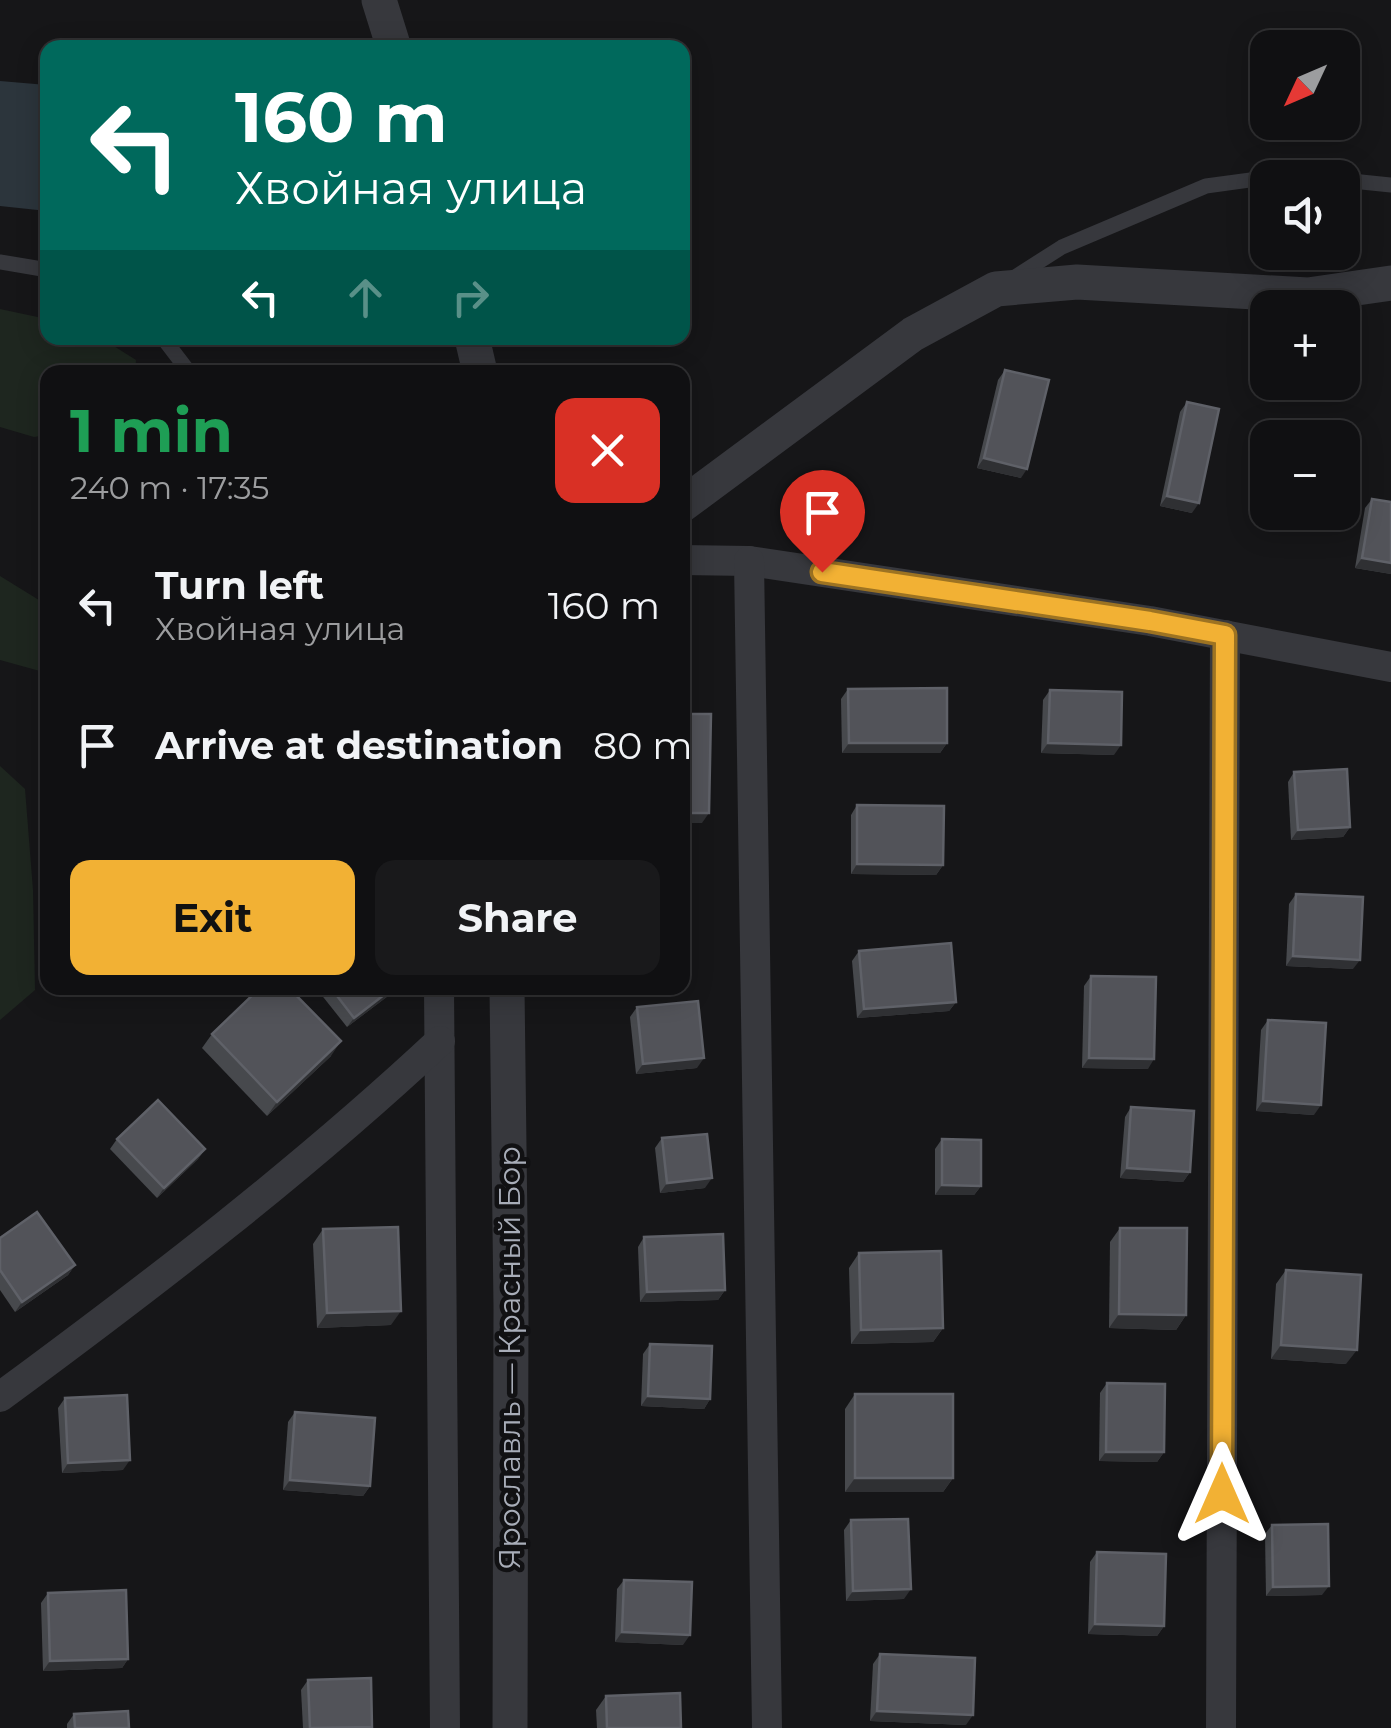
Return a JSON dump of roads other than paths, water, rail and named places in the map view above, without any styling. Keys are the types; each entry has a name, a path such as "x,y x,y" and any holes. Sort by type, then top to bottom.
{"street":[{"path":"379,0 392,40"},
{"path":"690,499 913,334 996,290 1077,282 1308,295 1391,283"},
{"path":"690,560 748,561 1150,621 1391,667"},
{"path":"748,561 767,1728"},
{"path":"1221,1728 1225,635"},
{"path":"439,995 445,1728"},
{"name":"Ярославль — Красный Бор","path":"507,995 510,1728"},
{"path":"0,1397 160,1278 376,1100 440,1041"}],"lane":[{"path":"996,290 1062,248 1206,186 1250,180"},
{"path":"1360,182 1391,185"},
{"path":"0,262 40,269"},
{"path":"168,345 184,365"}]}
